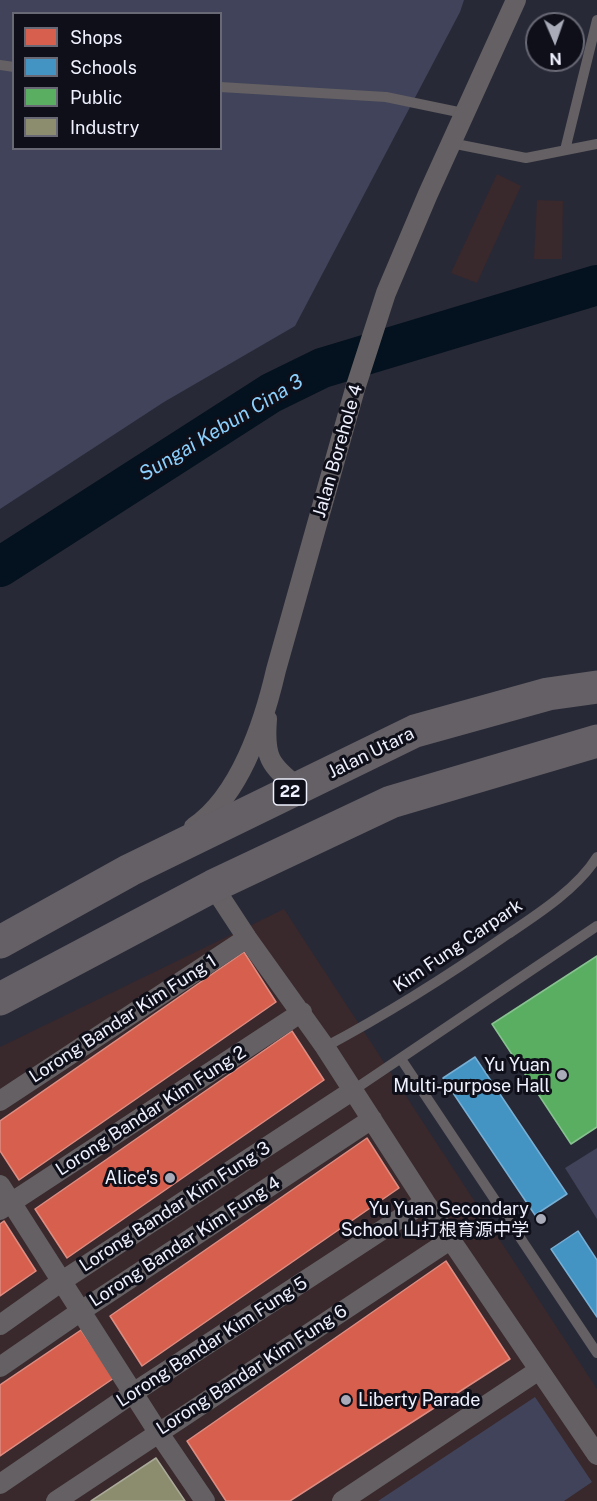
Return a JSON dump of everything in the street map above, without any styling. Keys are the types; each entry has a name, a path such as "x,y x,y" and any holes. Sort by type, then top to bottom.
{"highway":[{"name":"Jalan Utara","path":"0,942 130,870 415,731 548,694 597,687"},
{"path":"0,999 213,886 391,802 597,741"}],"street":[{"name":"Jalan Borehole 4","path":"130,870 204,820 219,806 238,777 268,707 279,659 355,389 386,293 463,113 516,0"},
{"path":"268,707 266,734 269,759 278,772 299,788"},
{"path":"213,886 247,938 302,1012 450,1240 597,1455"},
{"name":"Lorong Bandar Kim Fung 1","path":"0,1101 247,938"},
{"name":"Lorong Bandar Kim Fung 2","path":"6,1206 302,1012"},
{"name":"Lorong Bandar Kim Fung 3","path":"0,1325 63,1281 352,1092"},
{"name":"Lorong Bandar Kim Fung 4","path":"0,1367 372,1119"},
{"path":"0,1185 6,1206 63,1281 133,1394 205,1501"},
{"name":"Lorong Bandar Kim Fung 5","path":"0,1484 425,1202"},
{"name":"Lorong Bandar Kim Fung 6","path":"56,1501 450,1240"},
{"path":"342,1501 538,1370"}],"lane":[{"path":"565,150 597,20"},
{"path":"222,87 387,97 463,113"},
{"path":"451,143 526,158 597,144"},
{"name":"Kim Fung Carpark","path":"325,1047 422,992 524,923 587,873 597,857"},
{"path":"352,1092 597,926"},
{"path":"401,1059 597,1353"}],"shaded area":[{"path":"0,0 464,0 460,12 295,326 164,402 0,509"},
{"path":"497,174 521,186 477,283 451,273"},
{"path":"537,200 563,201 562,259 534,259"},
{"path":"284,909 597,1389 597,1501 0,1501 0,1047"},
{"path":"597,1148 597,1219 565,1168"},
{"path":"535,1397 592,1482 564,1501 378,1501"}],"building: Shops":[{"path":"244,952 276,1002 19,1180 0,1151 0,1121"},
{"path":"292,1031 324,1080 67,1258 35,1209"},
{"path":"367,1138 399,1188 142,1366 110,1316"},
{"path":"4,1221 36,1271 0,1296 0,1224"},
{"name":"Liberty Parade","path":"446,1261 510,1359 290,1501 226,1501 187,1441"},
{"path":"81,1330 114,1378 0,1456 0,1385"}],"building: Schools":[{"path":"475,1057 567,1194 535,1215 443,1078"},
{"path":"578,1231 597,1260 597,1317 551,1249"}],"building: Public":[{"name":"Yu Yuan Multi-purpose Hall","path":"597,956 597,1127 571,1144 492,1024"}],"building: Industry":[{"path":"156,1458 185,1501 91,1501"}],"waterway":[{"name":"Sungai Kebun Cina 3","path":"0,567 271,393 322,368 597,285"}],"place":[{"name":"Yu Yuan Multi-purpose Hall","path":"562,1075"},
{"name":"Alice's","path":"170,1178"},
{"name":"Yu Yuan Secondary School 山打根育源中学","path":"541,1219"},
{"name":"Liberty Parade","path":"346,1400"}]}
